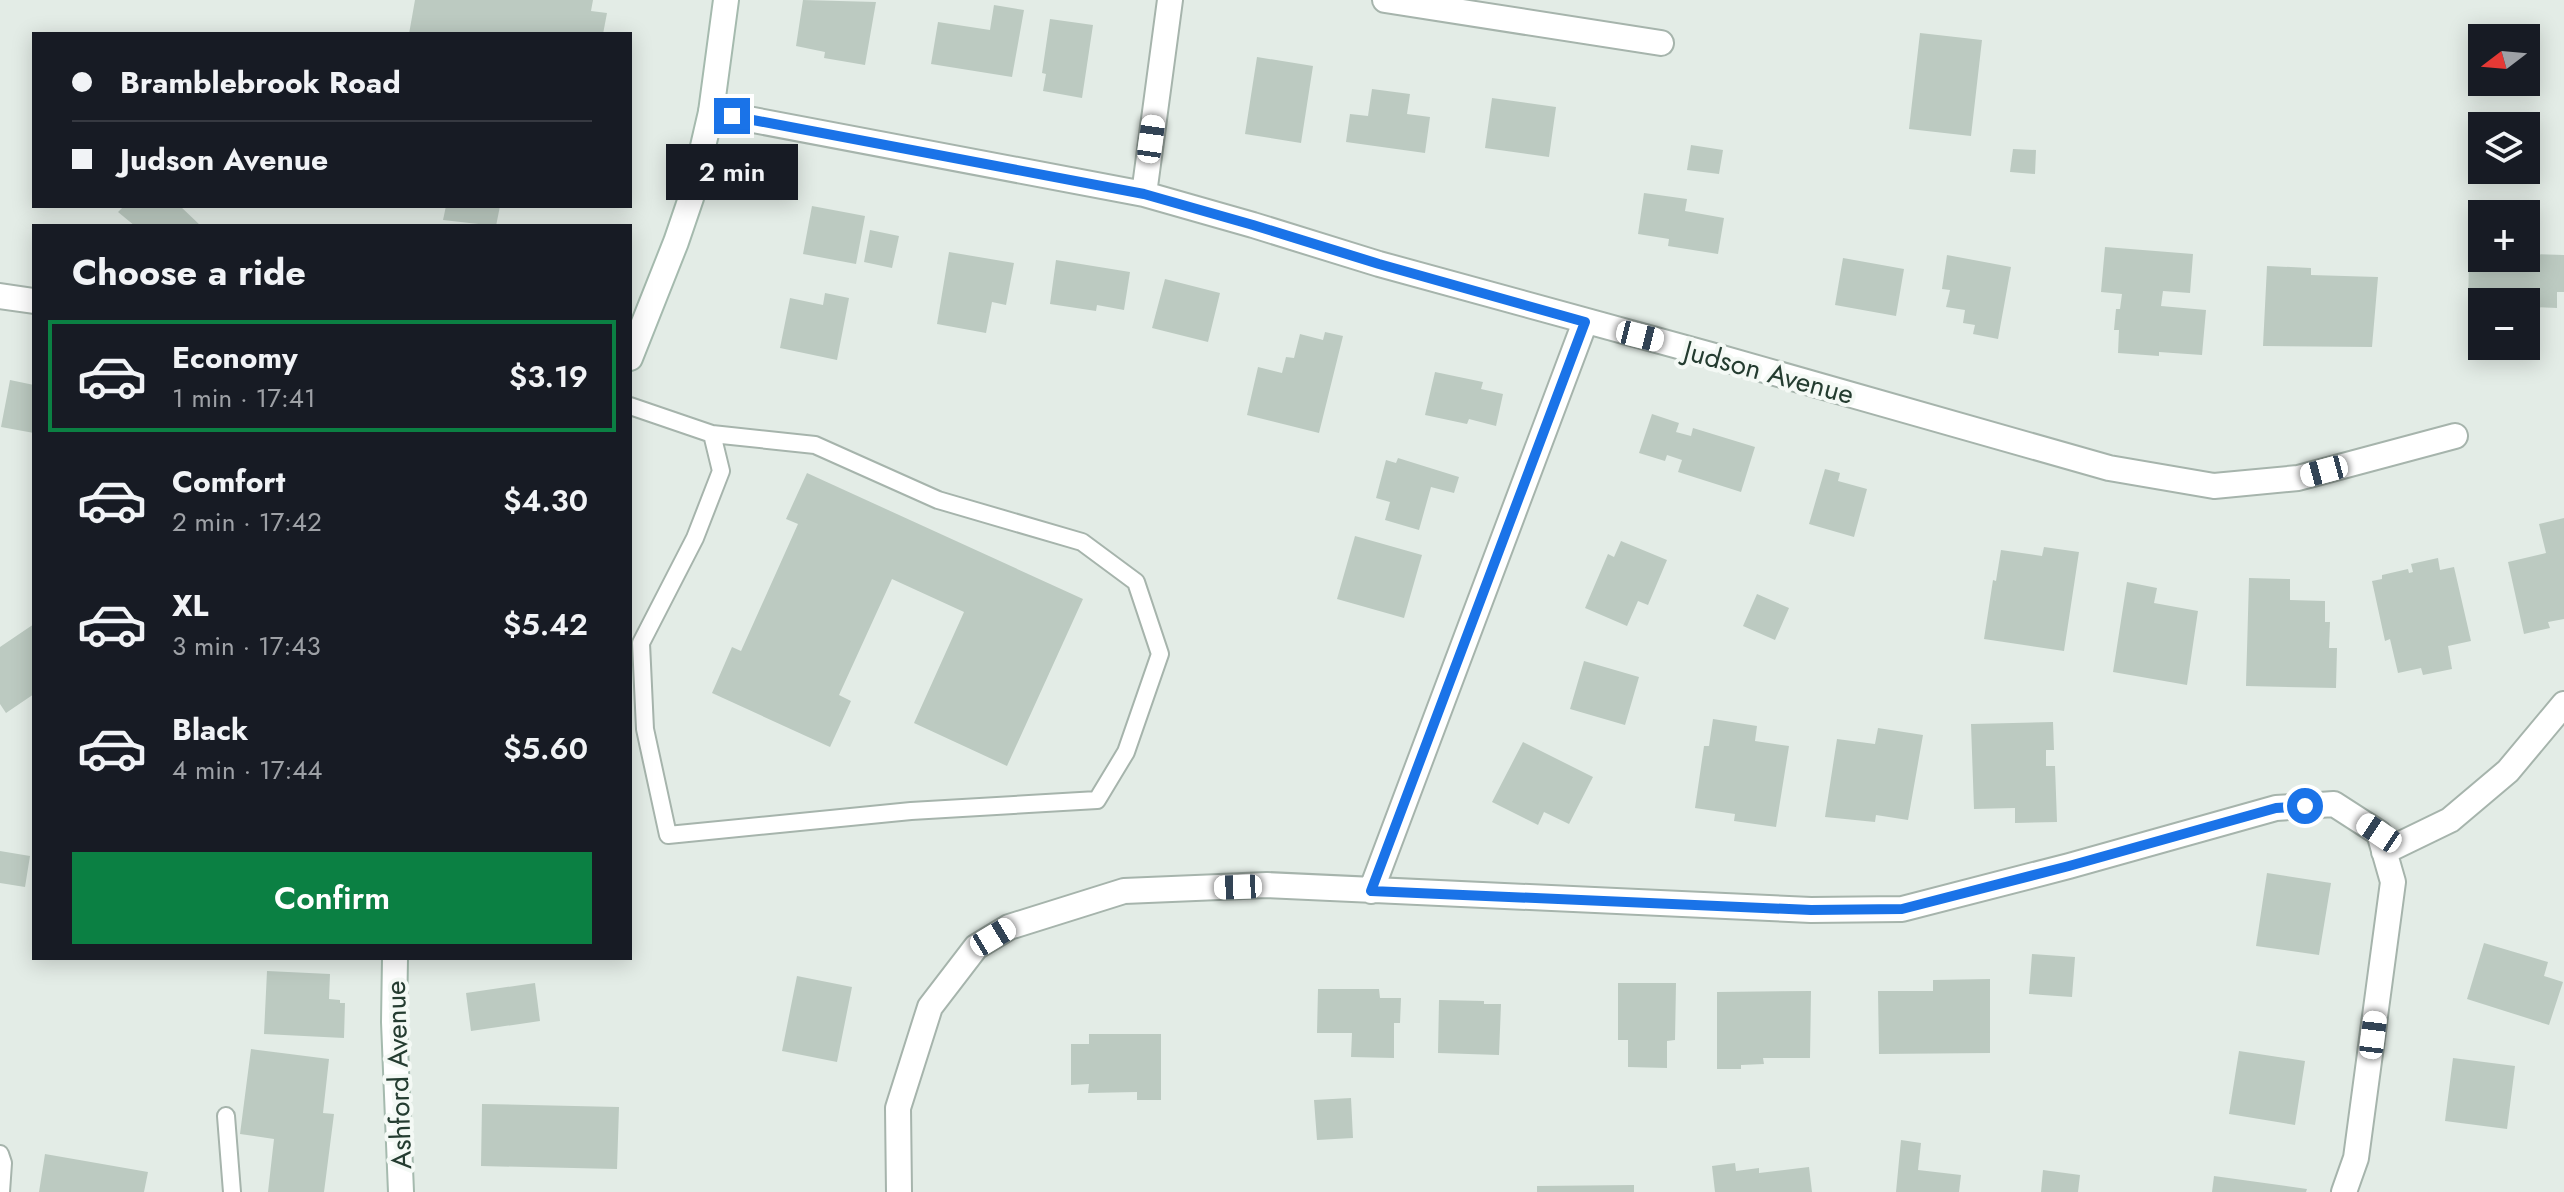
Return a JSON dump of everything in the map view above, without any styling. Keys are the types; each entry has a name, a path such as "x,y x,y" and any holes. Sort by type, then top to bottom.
{"street":[{"path":"632,353 691,198 711,112 726,0"},
{"path":"1144,194 1170,0"},
{"path":"1385,0 1661,43"},
{"name":"Judson Avenue","path":"711,112 1144,194 1379,264 2109,468 2214,486 2298,478 2455,436"},
{"path":"0,296 32,301"},
{"path":"1371,891 1585,322"},
{"path":"2384,852 2450,820 2508,771 2564,704"},
{"path":"899,1192 898,1108 930,1007 976,947 1009,927 1124,891 1267,885 1811,910 1902,909 2276,808 2334,804 2379,833 2393,882 2356,1158 2344,1192"},
{"name":"Ashford Avenue","path":"395,960 394,1022 401,1192"}],"lane":[{"path":"632,407 712,434 815,445 938,500 1082,542 1136,582 1160,654 1126,752 1097,800 911,811 668,835 645,729 641,643 695,538 721,471 712,434"},
{"path":"226,1116 232,1192"},
{"path":"1,1158 1,1192"}],"building":[{"path":"415,0 593,0 591,11 607,13 603,32 409,32"},
{"path":"803,0 876,2 865,65 824,58 825,52 796,46"},
{"path":"994,5 1024,10 1012,77 931,64 938,22 990,30"},
{"path":"1050,19 1093,25 1082,98 1043,91 1046,74 1042,73"},
{"path":"1920,33 1982,40 1971,136 1909,129"},
{"path":"1257,57 1313,66 1301,143 1245,134"},
{"path":"1372,89 1410,94 1407,114 1430,117 1425,153 1346,142 1350,114 1368,116"},
{"path":"1492,98 1556,107 1549,157 1485,148"},
{"path":"1691,145 1723,150 1719,174 1687,170"},
{"path":"2013,149 2036,150 2035,174 2010,172"},
{"path":"1644,193 1687,199 1685,211 1724,218 1718,254 1668,246 1669,239 1638,234"},
{"path":"812,206 865,216 856,264 803,254"},
{"path":"122,208 182,208 199,224 133,224 118,212"},
{"path":"446,208 500,208 496,224 443,220"},
{"path":"870,230 899,236 892,268 864,262"},
{"path":"2105,247 2193,254 2190,293 2163,291 2161,306 2206,310 2202,355 2118,353 2119,330 2114,330 2116,309 2120,309 2122,294 2101,292"},
{"path":"949,252 1014,263 1006,305 992,302 986,333 937,324"},
{"path":"2540,254 2564,255 2564,292 2557,292 2557,308 2540,307 2540,288 2468,288 2469,272 2540,272"},
{"path":"1947,255 2011,267 1998,339 1973,334 1975,325 1963,323 1965,310 1946,307 1950,290 1942,289"},
{"path":"1843,258 1904,269 1896,316 1835,305"},
{"path":"1056,260 1130,272 1124,310 1097,305 1096,311 1050,304"},
{"path":"2267,266 2311,268 2311,275 2378,277 2372,347 2263,346"},
{"path":"1165,279 1220,293 1208,342 1152,328"},
{"path":"825,293 849,298 837,360 780,348 790,298 823,305"},
{"path":"1325,332 1343,336 1319,433 1247,415 1258,367 1282,373 1286,357 1294,358 1300,334 1323,340"},
{"path":"1435,372 1483,382 1481,389 1503,394 1496,426 1469,419 1467,424 1425,415"},
{"path":"10,380 32,385 32,433 1,427"},
{"path":"1652,414 1679,423 1676,432 1691,436 1693,428 1755,447 1741,492 1678,472 1682,460 1667,455 1665,461 1639,453"},
{"path":"1398,458 1459,477 1454,493 1431,487 1419,530 1385,520 1390,502 1376,498 1386,460 1396,463"},
{"path":"1825,469 1840,473 1838,481 1867,489 1854,537 1809,524"},
{"path":"807,473 1083,599 1007,766 914,723 964,612 892,579 839,695 851,701 830,747 712,693 732,647 741,651 798,524 786,519"},
{"path":"2564,518 2564,619 2548,622 2550,628 2524,634 2508,562 2546,553 2539,524"},
{"path":"1355,536 1422,555 1404,618 1337,599"},
{"path":"1621,541 1667,560 1648,605 1638,601 1627,626 1585,608 1608,554 1614,557"},
{"path":"2044,547 2079,552 2064,651 1984,639 2001,550 2042,556"},
{"path":"2438,558 2440,570 2454,567 2471,641 2448,646 2452,669 2423,675 2421,668 2398,673 2390,639 2385,641 2372,581 2382,579 2382,575 2408,569 2409,573 2413,572 2411,564"},
{"path":"2249,578 2290,579 2290,600 2325,601 2325,622 2330,622 2329,648 2337,648 2336,688 2246,686"},
{"path":"2127,582 2157,588 2154,603 2198,611 2187,685 2113,672"},
{"path":"1757,594 1789,608 1775,640 1743,626"},
{"path":"32,625 32,695 6,713 0,704 0,647"},
{"path":"1584,661 1639,677 1625,725 1570,709"},
{"path":"1713,719 1757,726 1755,741 1789,746 1776,827 1734,821 1735,814 1695,808 1704,746 1709,746"},
{"path":"2053,722 2054,750 2046,750 2046,766 2055,766 2057,822 2015,823 2015,808 1974,809 1971,724"},
{"path":"1878,728 1923,735 1908,820 1876,815 1875,822 1825,817 1837,739 1875,744"},
{"path":"1523,742 1593,777 1569,824 1544,812 1538,825 1492,802"},
{"path":"0,851 30,856 25,887 0,883"},
{"path":"2267,873 2331,883 2319,955 2256,946"},
{"path":"2484,943 2548,962 2544,976 2563,982 2549,1025 2467,999"},
{"path":"2032,954 2075,957 2072,997 2029,994"},
{"path":"267,971 330,974 329,999 345,1003 344,1038 264,1034"},
{"path":"797,976 852,987 837,1062 782,1051"},
{"path":"1990,979 1990,1053 1879,1054 1878,991 1933,991 1933,980"},
{"path":"535,983 540,1021 471,1031 466,993"},
{"path":"1618,983 1676,983 1675,1040 1667,1041 1667,1068 1628,1067 1628,1040 1618,1040"},
{"path":"1318,989 1379,989 1380,998 1401,998 1400,1023 1394,1023 1394,1058 1351,1057 1352,1033 1317,1033"},
{"path":"1811,991 1810,1058 1763,1058 1764,1064 1741,1065 1741,1069 1717,1069 1717,992"},
{"path":"1439,1000 1501,1004 1499,1055 1438,1053"},
{"path":"1089,1034 1161,1034 1161,1100 1137,1100 1137,1092 1088,1093 1089,1084 1071,1085 1071,1044 1089,1044"},
{"path":"251,1049 329,1059 323,1113 334,1114 324,1192 268,1192 274,1139 240,1134"},
{"path":"2239,1051 2305,1061 2295,1125 2229,1114"},
{"path":"2453,1058 2515,1066 2507,1129 2445,1121"},
{"path":"1351,1098 1353,1138 1317,1140 1314,1100"},
{"path":"482,1104 619,1107 617,1169 481,1166"},
{"path":"1901,1140 1921,1143 1918,1170 1961,1175 1959,1192 1896,1192"},
{"path":"45,1154 148,1172 144,1192 39,1192"},
{"path":"1735,1163 1736,1171 1759,1168 1759,1173 1809,1167 1812,1192 1715,1192 1712,1166"},
{"path":"2043,1170 2080,1175 2078,1192 2041,1192"},
{"path":"2214,1176 2307,1189 2306,1192 2212,1192"},
{"path":"1634,1185 1634,1192 1537,1192 1537,1186"}],"route":[{"path":"732,116 1144,194 1585,322 1371,891 1811,910 1902,909 2276,808 2305,806"}]}
